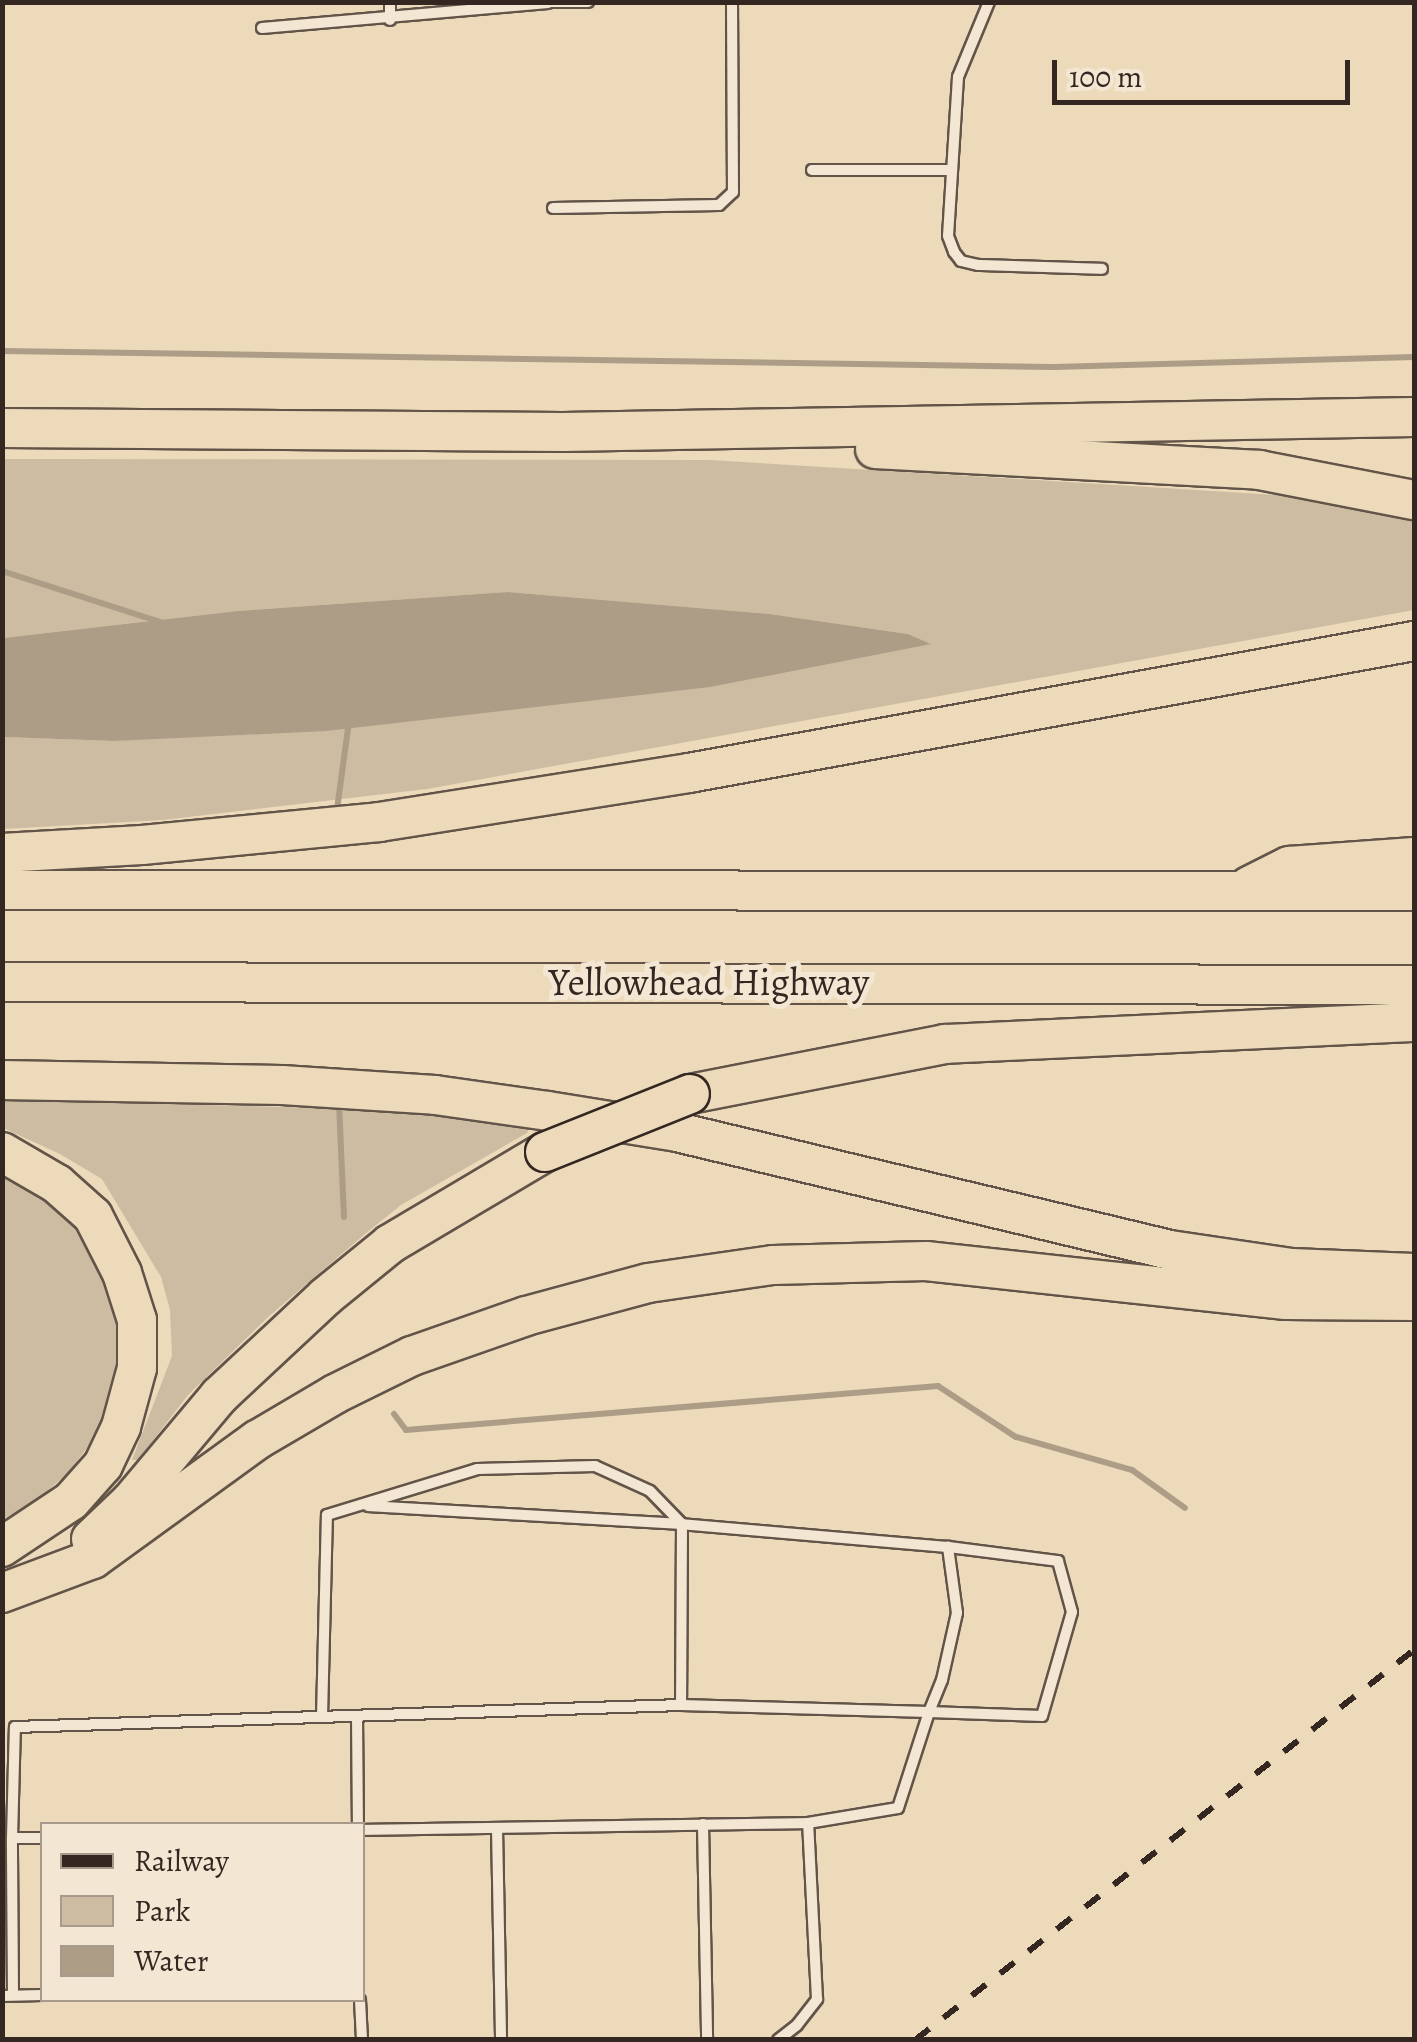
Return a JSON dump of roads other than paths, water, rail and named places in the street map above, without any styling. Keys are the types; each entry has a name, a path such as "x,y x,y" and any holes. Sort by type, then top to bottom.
{"highway":[{"path":"2,428 564,432 1414,416"},
{"path":"1261,420 1414,432"},
{"path":"564,432 1258,470 1414,500"},
{"path":"2,854 142,846 380,822 689,773 1414,641"},
{"path":"1238,892 1290,866 1414,857"},
{"path":"2,890 1414,891"},
{"name":"Yellowhead Highway","path":"2,982 1414,985"},
{"path":"13,1589 82,1546 130,1501 219,1396 325,1296 390,1244 545,1152 690,1094 945,1044 1414,1022"},
{"path":"2,1080 282,1085 436,1096 529,1108 677,1132 1170,1250 1292,1268 1414,1273"},
{"path":"2,1152 57,1184 94,1216 122,1273 138,1320 136,1368 121,1427 103,1465 71,1501 2,1547"},
{"path":"13,1589 93,1559 201,1477 335,1394 412,1356 526,1316 648,1283 774,1266 926,1261 1286,1300 1414,1301"}],"lane":[{"path":"390,2 390,20"},
{"path":"262,28 390,20 488,6 588,2"},
{"path":"553,208 719,205 733,192 732,2"},
{"path":"989,2 958,77 948,236 961,262 1102,269"},
{"path":"812,170 951,170"},
{"path":"322,1717 326,1515 477,1469 595,1466 650,1491 682,1524 681,1705"},
{"path":"40,1996 8,1996 12,1838 9,1728 681,1705 1042,1716 1072,1612 1058,1561 948,1547 682,1524 363,1506"},
{"path":"365,1830 808,1823 898,1808 942,1680 957,1613 948,1547"},
{"path":"357,1716 358,1822"},
{"path":"778,2040 797,2025 817,1999 808,1823"},
{"path":"702,1824 707,2040"},
{"path":"497,1828 501,2040"},
{"path":"12,1838 40,1838"},
{"path":"360,2002 362,2040"}],"water":[{"path":"507,592 770,614 908,634 931,644 710,687 326,731 114,741 3,737 3,638 237,611"}],"waterway":[{"path":"2,351 1054,367 1414,357"},
{"path":"2,571 163,623"},
{"path":"337,809 349,721"},
{"path":"339,1103 344,1217"},
{"path":"394,1414 406,1430 938,1386 1016,1437 1132,1470 1185,1508"}],"railway":[{"path":"915,2040 1414,1650"}]}
